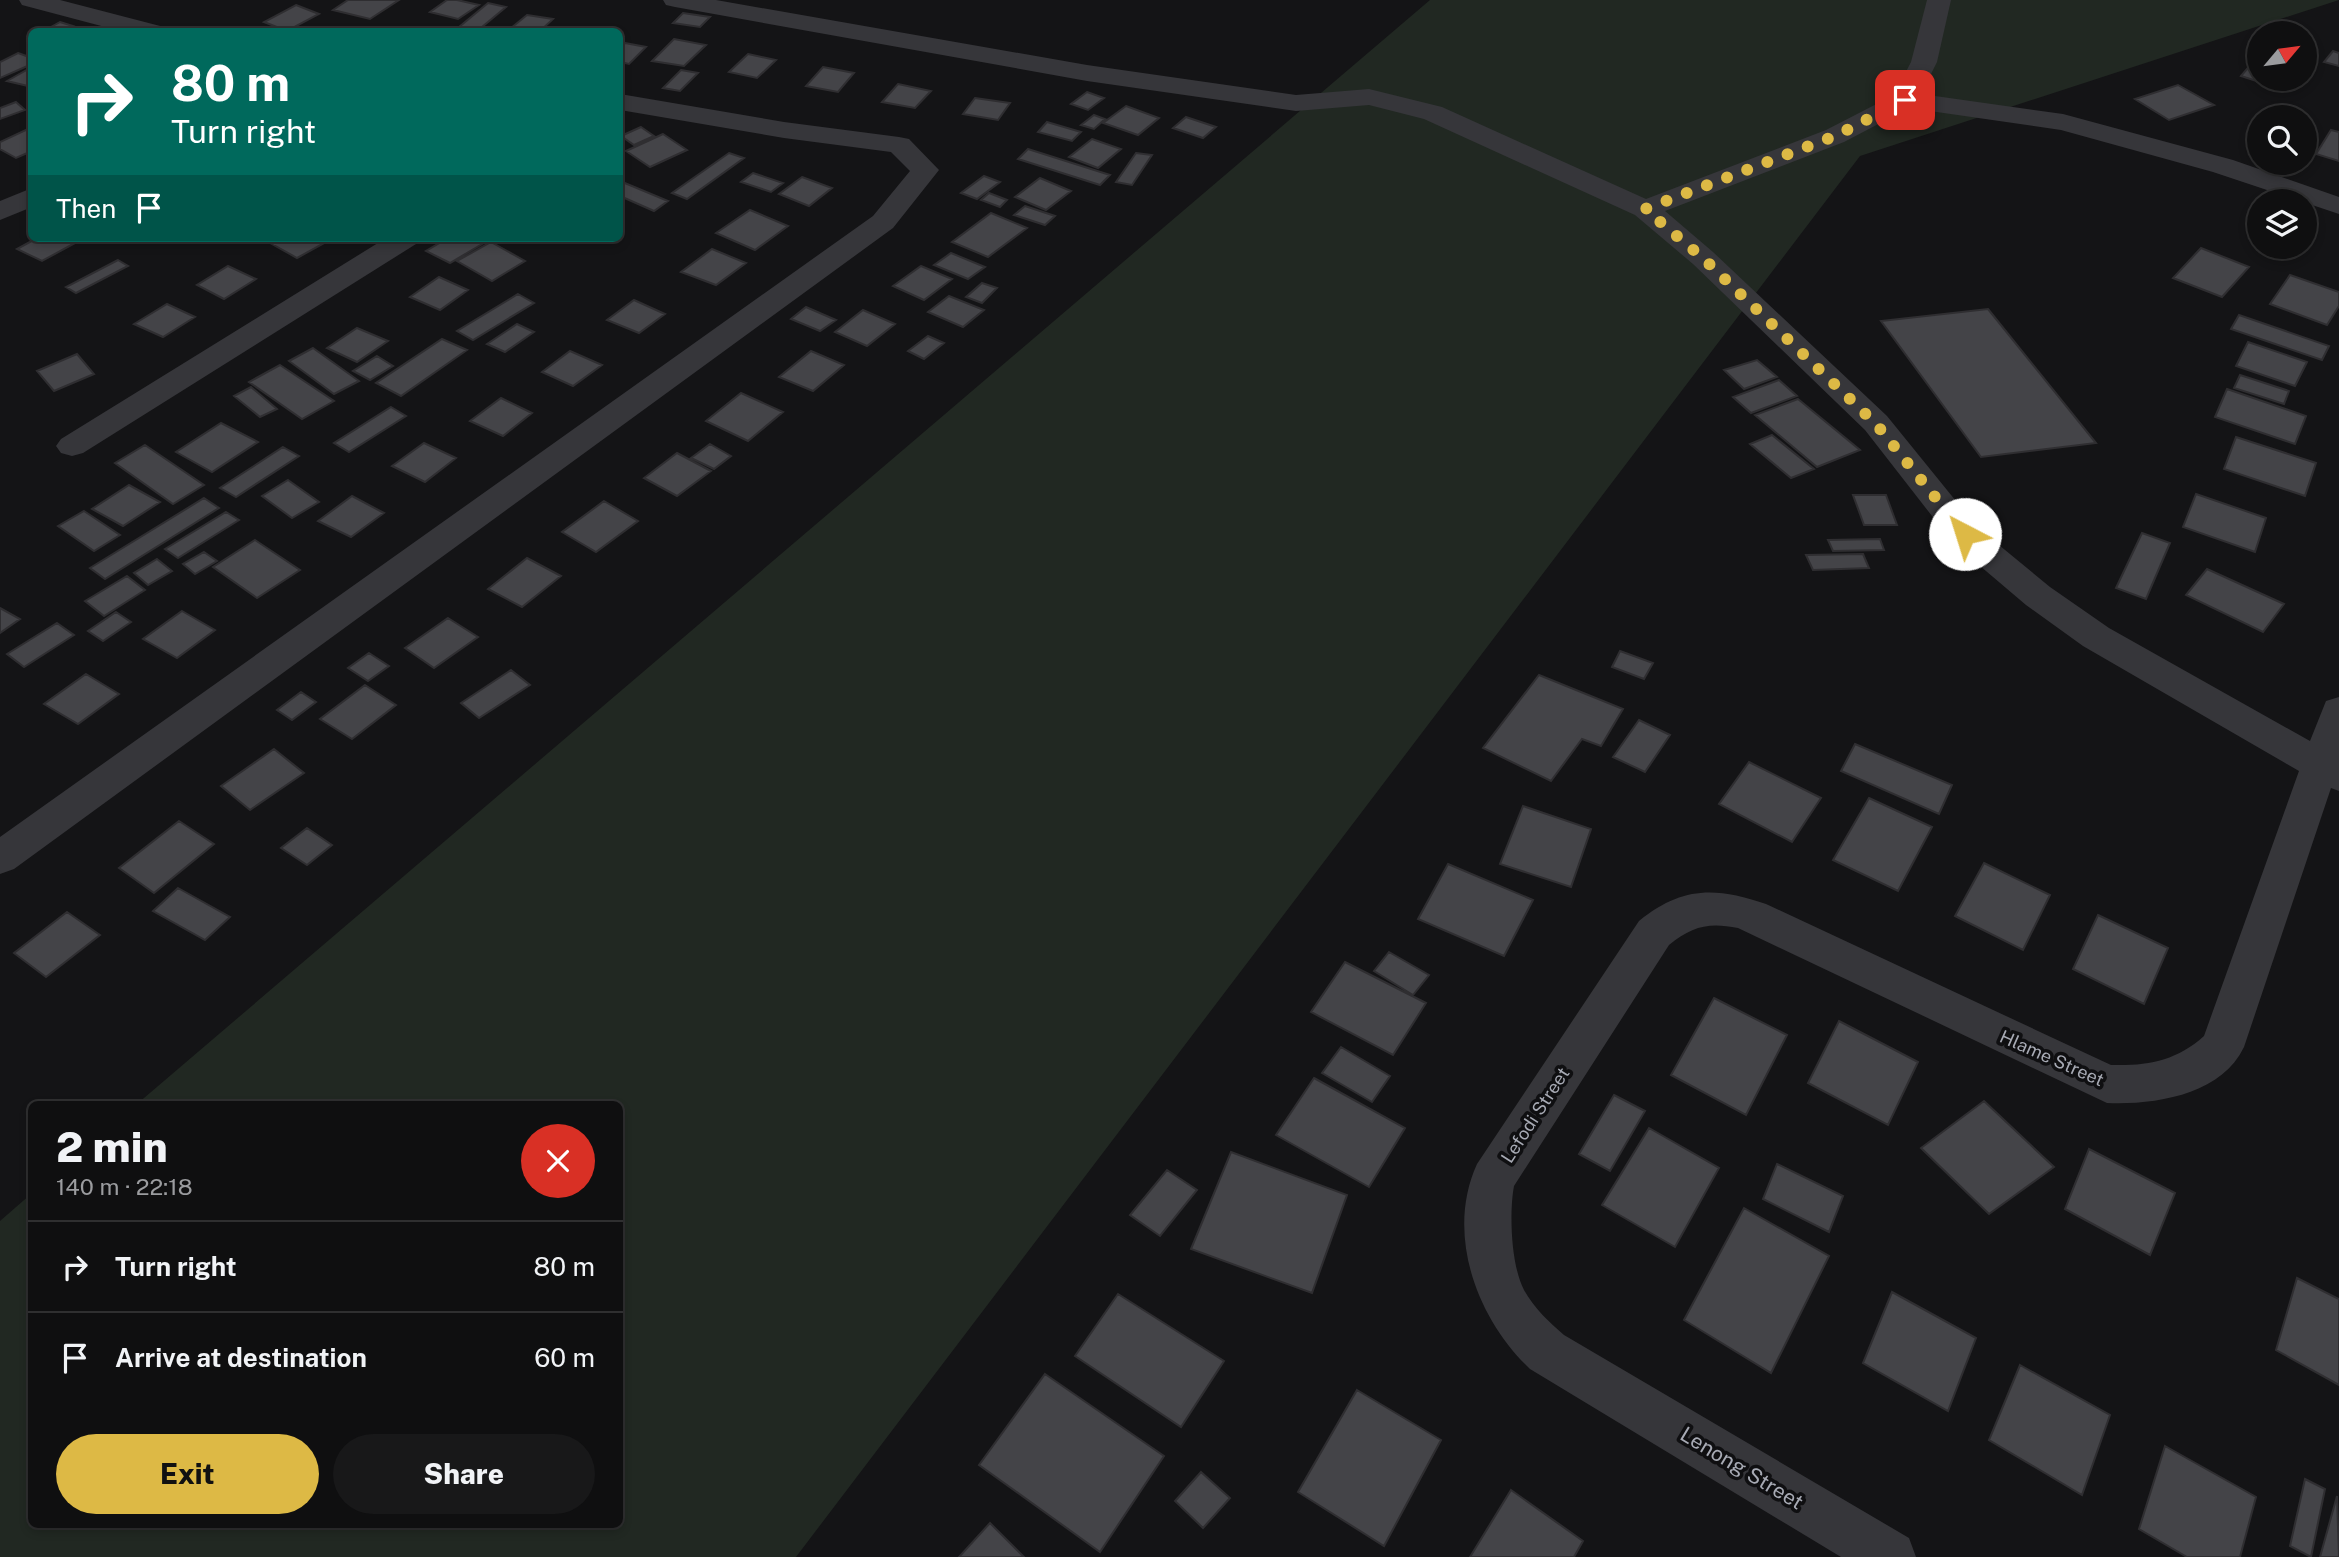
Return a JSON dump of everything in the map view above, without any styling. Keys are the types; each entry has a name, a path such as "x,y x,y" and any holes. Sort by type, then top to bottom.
{"street":[{"path":"31,0 140,28"},
{"path":"675,0 1087,73 1296,103 1369,97 1433,113 1645,209 1703,258 1876,424 1965,534 2038,596 2096,636 2329,771"},
{"path":"1905,100 1924,62 1939,0"},
{"path":"1645,209 1835,136 1905,100 2063,122 2223,166 2339,206"},
{"path":"0,858 883,222 925,170 899,145 623,105"},
{"path":"0,212 28,198"},
{"path":"72,446 400,242"},
{"name":"Hlame Street","path":"1752,916 2107,1084 2144,1084 2180,1078 2207,1063 2222,1047 2329,771 2339,711"},
{"name":"Lefodi Street","path":"1595,1380 1547,1352 1528,1335 1505,1303 1492,1269 1486,1202 1493,1179 1654,933 1675,918 1710,905 1752,916"},
{"name":"Lenong Street","path":"1595,1380 1890,1557"}],"shaded area":[{"path":"1430,0 2339,0 2275,21 2247,21 2247,30 1860,156 796,1557 0,1557 0,1221 28,1197 28,1528 623,1528 623,1101 141,1101"}],"building":[{"path":"348,0 399,0 370,19 333,10"},
{"path":"447,0 479,5 458,19 430,12"},
{"path":"488,3 506,7 481,28 458,28"},
{"path":"296,5 319,14 293,28 279,28 264,22"},
{"path":"683,13 710,17 700,27 673,23"},
{"path":"527,15 553,19 543,28 511,28"},
{"path":"60,22 73,26 69,28 49,28"},
{"path":"674,39 706,45 684,66 652,61"},
{"path":"625,43 646,47 629,64 623,63"},
{"path":"2333,51 2339,53 2339,66 2324,62"},
{"path":"18,53 28,57 28,66 0,78 0,62"},
{"path":"748,54 776,60 757,78 729,72"},
{"path":"823,67 854,73 838,92 806,86"},
{"path":"28,69 28,86 7,81"},
{"path":"681,70 698,73 680,91 663,88"},
{"path":"898,84 931,91 915,108 882,102"},
{"path":"2178,85 2214,105 2169,120 2135,99"},
{"path":"1087,92 1104,98 1088,110 1071,104"},
{"path":"975,98 1010,103 998,120 963,114"},
{"path":"16,102 25,110 0,119 0,108"},
{"path":"1126,106 1159,118 1138,135 1103,123"},
{"path":"1094,115 1105,119 1094,129 1081,125"},
{"path":"1186,117 1216,127 1203,138 1173,128"},
{"path":"1047,122 1081,132 1072,141 1038,132"},
{"path":"641,127 654,136 634,145 623,135"},
{"path":"28,129 28,153 16,158 0,149 0,142"},
{"path":"2331,130 2339,132 2339,161 2317,152"},
{"path":"663,134 687,150 650,167 626,151"},
{"path":"1092,139 1121,149 1098,168 1069,157"},
{"path":"1028,149 1110,175 1100,185 1018,159"},
{"path":"729,153 744,158 687,199 672,193"},
{"path":"1136,153 1152,155 1132,185 1116,182"},
{"path":"753,173 783,183 771,192 741,182"},
{"path":"984,176 1000,182 977,199 961,193"},
{"path":"802,177 832,188 809,206 779,194"},
{"path":"1040,178 1071,191 1046,210 1015,197"},
{"path":"623,182 668,201 654,211 623,197"},
{"path":"989,193 1007,200 1000,207 981,200"},
{"path":"1025,206 1055,216 1045,225 1014,215"},
{"path":"750,210 788,226 755,250 716,233"},
{"path":"991,213 1027,228 988,257 952,242"},
{"path":"30,242 75,243 42,261 17,249"},
{"path":"276,242 326,242 297,258 272,244"},
{"path":"441,242 486,242 450,263 426,251"},
{"path":"491,242 525,261 492,281 457,261"},
{"path":"2201,248 2249,267 2222,297 2173,278"},
{"path":"712,249 746,263 716,285 681,272"},
{"path":"951,253 985,267 968,279 934,265"},
{"path":"118,260 128,266 76,293 66,287"},
{"path":"228,266 256,279 224,299 197,285"},
{"path":"921,266 952,279 924,300 893,286"},
{"path":"2290,275 2339,292 2339,306 2327,325 2270,304"},
{"path":"439,277 468,290 440,310 410,297"},
{"path":"982,283 997,288 982,303 966,297"},
{"path":"518,294 534,303 473,340 457,331"},
{"path":"949,296 984,310 963,327 928,312"},
{"path":"634,300 665,314 639,333 607,320"},
{"path":"167,304 195,317 163,337 134,324"},
{"path":"806,307 836,320 820,331 791,319"},
{"path":"1988,309 2096,443 1981,457 1881,321"},
{"path":"863,310 895,324 867,346 835,332"},
{"path":"2239,315 2329,346 2322,360 2231,329"},
{"path":"517,324 534,332 505,352 487,344"},
{"path":"357,328 388,341 357,362 327,348"},
{"path":"928,336 944,343 924,359 908,351"},
{"path":"442,339 467,350 401,396 376,383"},
{"path":"2248,342 2307,362 2295,386 2236,366"},
{"path":"313,348 359,381 334,394 289,361"},
{"path":"570,351 602,365 573,386 542,372"},
{"path":"811,351 844,365 813,391 779,377"},
{"path":"77,354 94,374 54,391 37,371"},
{"path":"377,356 393,366 370,380 353,371"},
{"path":"1757,360 1777,377 1744,389 1724,370"},
{"path":"280,365 334,401 302,419 249,382"},
{"path":"2240,375 2289,391 2284,404 2234,388"},
{"path":"1779,380 1797,396 1751,413 1733,397"},
{"path":"251,387 277,409 260,417 234,396"},
{"path":"2227,389 2306,416 2295,444 2215,417"},
{"path":"741,393 783,412 748,441 706,421"},
{"path":"501,398 532,413 503,436 470,421"},
{"path":"1798,399 1860,450 1817,467 1755,415"},
{"path":"391,407 406,416 349,452 334,443"},
{"path":"221,423 258,442 212,472 176,452"},
{"path":"1772,435 1814,469 1791,478 1750,444"},
{"path":"2236,437 2316,463 2305,496 2224,469"},
{"path":"424,443 456,458 425,482 392,466"},
{"path":"710,444 731,456 714,469 691,458"},
{"path":"145,445 204,485 173,504 115,463"},
{"path":"283,447 299,456 236,497 220,488"},
{"path":"677,453 711,471 677,496 644,478"},
{"path":"288,480 319,502 292,518 262,496"},
{"path":"129,485 160,502 123,526 92,509"},
{"path":"2196,494 2266,518 2255,552 2183,527"},
{"path":"1853,495 1886,495 1897,525 1864,525"},
{"path":"352,496 384,513 351,537 318,521"},
{"path":"204,498 219,508 105,579 90,568"},
{"path":"604,501 638,521 596,552 562,532"},
{"path":"84,511 120,535 94,551 58,526"},
{"path":"226,512 239,520 178,558 165,549"},
{"path":"2142,533 2170,543 2146,599 2116,588"},
{"path":"1880,539 1884,550 1833,551 1828,540"},
{"path":"255,540 300,570 257,598 213,567"},
{"path":"204,552 217,561 195,574 183,564"},
{"path":"1863,554 1869,568 1813,570 1806,555"},
{"path":"527,558 561,576 522,607 488,589"},
{"path":"157,559 172,571 148,585 134,573"},
{"path":"2207,569 2284,604 2263,632 2186,595"},
{"path":"127,576 145,590 104,616 85,601"},
{"path":"0,608 20,619 0,633"},
{"path":"182,611 215,630 177,658 143,639"},
{"path":"116,612 131,622 103,641 88,631"},
{"path":"448,618 478,637 434,668 405,648"},
{"path":"57,623 74,635 24,667 7,654"},
{"path":"1620,651 1653,663 1644,679 1612,667"},
{"path":"369,653 389,666 368,681 348,668"},
{"path":"511,670 530,685 479,718 461,703"},
{"path":"86,674 119,694 78,724 44,704"},
{"path":"1539,675 1623,709 1601,746 1582,739 1551,781 1483,748"},
{"path":"365,685 396,705 352,739 320,719"},
{"path":"301,692 316,702 292,720 277,710"},
{"path":"1639,720 1670,735 1645,772 1613,757"},
{"path":"1855,744 1952,785 1939,814 1841,771"},
{"path":"274,749 304,773 250,810 221,786"},
{"path":"1749,762 1821,798 1792,842 1719,804"},
{"path":"1869,798 1932,827 1898,891 1833,860"},
{"path":"1523,806 1591,829 1571,887 1500,864"},
{"path":"179,821 214,844 154,893 119,868"},
{"path":"307,828 332,845 307,865 281,848"},
{"path":"1984,863 2050,895 2023,950 1955,916"},
{"path":"1448,864 1533,900 1504,956 1418,919"},
{"path":"178,888 230,917 205,940 153,911"},
{"path":"67,912 100,935 46,977 14,953"},
{"path":"2098,915 2168,948 2144,1004 2073,969"},
{"path":"1389,952 1429,975 1413,995 1374,971"},
{"path":"1345,962 1426,1003 1393,1055 1311,1012"},
{"path":"1714,998 1787,1035 1746,1115 1671,1075"},
{"path":"1839,1021 1918,1062 1888,1125 1808,1083"},
{"path":"1341,1047 1390,1076 1372,1102 1322,1073"},
{"path":"1314,1078 1405,1128 1369,1187 1276,1135"},
{"path":"1614,1095 1645,1111 1610,1171 1579,1154"},
{"path":"1984,1101 2054,1167 1989,1214 1921,1148"},
{"path":"1649,1128 1719,1168 1675,1247 1602,1205"},
{"path":"2089,1149 2175,1193 2150,1255 2065,1209"},
{"path":"1231,1152 1347,1195 1312,1293 1191,1249"},
{"path":"1777,1164 1843,1196 1829,1232 1763,1199"},
{"path":"1167,1170 1197,1190 1160,1236 1130,1215"},
{"path":"1744,1208 1829,1256 1771,1373 1684,1320"},
{"path":"2297,1278 2339,1299 2339,1385 2276,1350"},
{"path":"1892,1292 1976,1338 1948,1411 1863,1363"},
{"path":"1118,1294 1224,1361 1181,1427 1075,1356"},
{"path":"2020,1365 2110,1415 2082,1495 1989,1440"},
{"path":"1045,1374 1164,1456 1100,1552 979,1465"},
{"path":"1357,1390 1441,1440 1384,1546 1298,1492"},
{"path":"2165,1446 2256,1497 2240,1557 2187,1557 2139,1529"},
{"path":"1201,1472 1230,1498 1203,1528 1175,1501"},
{"path":"2305,1479 2325,1489 2311,1557 2290,1546"},
{"path":"1511,1490 1583,1541 1574,1557 1470,1557"},
{"path":"2337,1496 2339,1557 2320,1557"},
{"path":"990,1523 1024,1557 959,1557"}],"route":[{"path":"1905,100 1835,136 1645,209 1703,258 1876,424 1965,534"}]}
